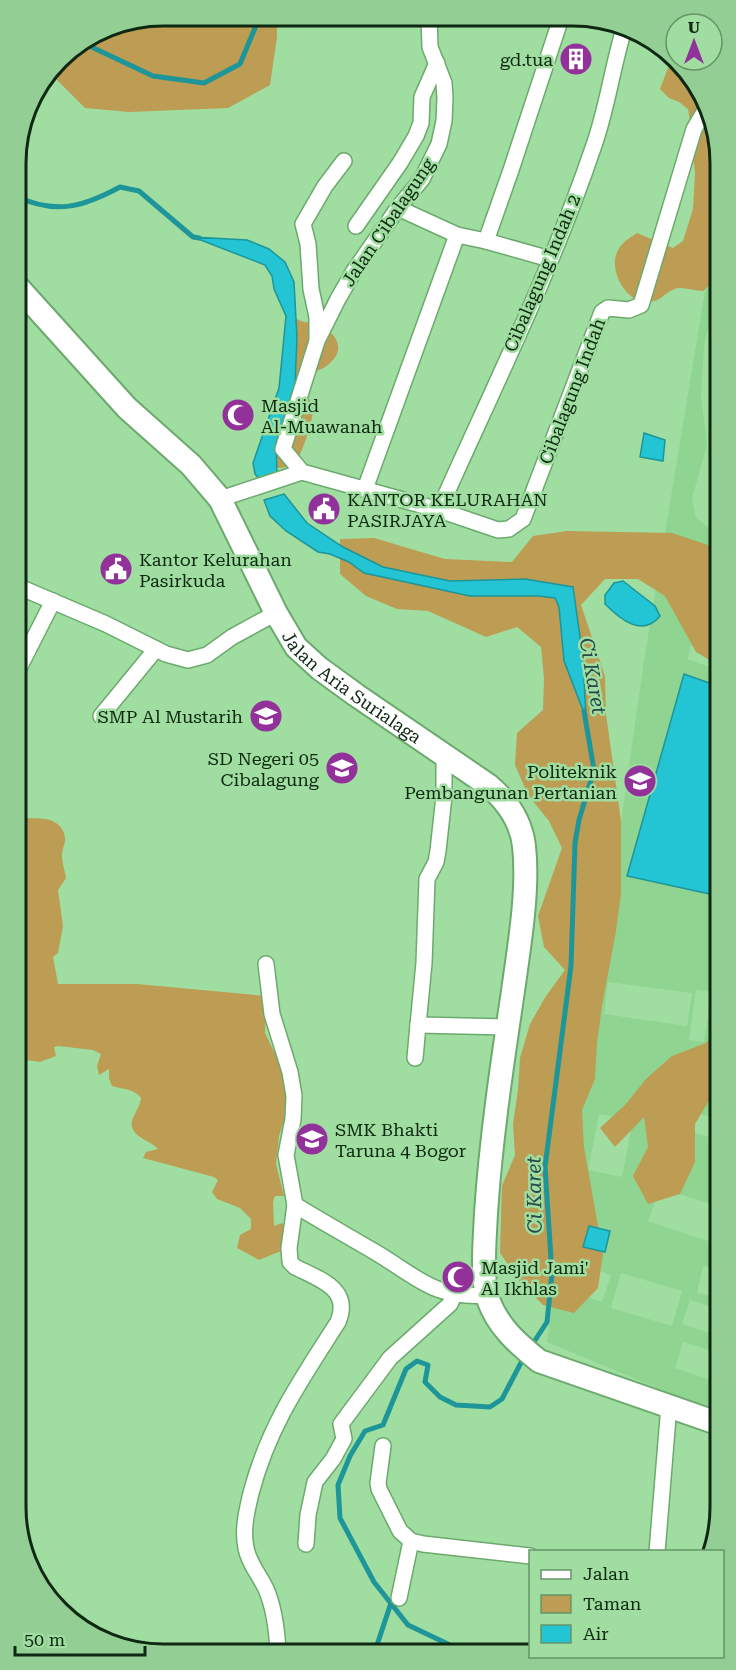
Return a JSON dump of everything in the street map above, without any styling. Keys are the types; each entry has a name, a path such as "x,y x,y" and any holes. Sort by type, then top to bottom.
{"main road":[{"name":"Jalan Aria Surialaga","path":"26,296 127,408 191,465 220,500 276,613 296,647 319,668 488,785 501,796 513,812 520,828 524,855 521,933 496,1099 488,1172 485,1248 487,1295 503,1329 539,1361 710,1420"}],"street":[{"name":"Jalan Cibalagung","path":"302,472 283,448 317,341 354,271 398,208 422,179 439,144 444,121 444,83 430,47 429,26"},
{"path":"486,241 512,170 558,26"},
{"name":"Cibalagung Indah 2","path":"439,510 550,260 594,146 622,35"},
{"path":"356,226 416,136 421,123 422,97 437,63"},
{"name":"Cibalagung Indah","path":"302,472 439,510 498,530 509,529 523,519 599,318 608,308 629,310 641,305 694,129 702,116"},
{"path":"317,341 317,317 311,289 308,244 303,224 325,186 344,160"},
{"path":"398,208 457,235 550,260"},
{"path":"365,489 457,235"},
{"path":"220,500 302,472"},
{"path":"26,590 177,658 194,659 207,655 232,637 276,613"},
{"path":"26,654 53,601"},
{"path":"102,716 156,649"},
{"path":"415,1058 424,963 427,879 436,862 438,851 444,796 444,755"},
{"path":"266,964 272,1014 290,1072 294,1096 293,1119 286,1155 295,1205 289,1248 290,1262 333,1287 341,1298 343,1310 338,1322 278,1420 260,1460 248,1504 244,1535 246,1548 249,1562 266,1590 273,1614 277,1644"},
{"path":"418,1025 508,1027"},
{"path":"295,1205 377,1253 422,1284 454,1295 487,1295"},
{"path":"306,1544 313,1488 344,1439 341,1424 390,1358 450,1305 454,1295"},
{"path":"657,1550 669,1405"},
{"path":"383,1446 379,1489 400,1531 411,1541 529,1556"},
{"path":"399,1598 411,1541"}],"shaded area":[{"name":"Politeknik Pembangunan Pertanian","path":"711,255 711,317 704,345 701,396 707,445 692,498 696,518 711,529 711,645 693,639 687,659 711,667 711,684 684,675 627,876 710,894 710,992 696,990 689,1040 704,1042 710,1002 710,1117 697,1113 691,1132 710,1138 710,1204 660,1188 648,1221 710,1242 710,1268 703,1266 697,1293 710,1296 710,1307 690,1300 682,1324 710,1333 710,1350 683,1342 675,1368 710,1380 710,1410 547,1342 644,661","holes":["608,982 692,993 687,1026 604,1014","599,1114 633,1120 622,1177 588,1170","595,1269 611,1275 602,1302 586,1297","621,1273 682,1291 672,1326 611,1308"]}],"green space":[{"path":"154,26 277,26 270,85 228,108 129,112 85,108 55,78 79,54 110,36 136,28"},
{"path":"666,72 676,72 692,94 706,127 711,162 711,284 703,291 677,288 659,299 643,302 629,294 619,281 615,265 618,250 624,242 637,233 673,248 683,241 693,209 695,174 694,163 689,154 688,109 669,98 660,89"},
{"path":"295,318 329,330 336,340 338,351 329,364 311,374 305,394 314,405 307,436 298,459 291,465 277,468 276,443 295,384 297,338"},
{"path":"567,531 672,533 711,546 711,661 696,652 665,596 638,579 605,579 581,605 605,676 606,714 621,821 621,894 602,1006 595,1079 582,1110 584,1147 603,1254 598,1288 574,1313 543,1305 520,1282 500,1253 502,1186 515,1155 513,1124 520,1058 530,1024 546,996 565,970 544,947 538,916 562,848 549,821 528,795 515,765 517,733 543,710 544,678 541,647 517,627 486,637 428,611 397,609 366,596 340,574 340,539 374,538 445,559 512,562 533,536"},
{"path":"26,818 53,821 60,826 65,837 62,861 66,878 58,890 63,926 58,953 53,957 58,984 137,984 266,996 265,1033 282,1068 286,1098 276,1164 284,1196 275,1196 273,1202 274,1226 282,1223 286,1228 281,1251 259,1260 237,1248 240,1235 251,1229 251,1219 240,1208 217,1199 212,1192 218,1180 214,1177 143,1158 146,1152 158,1149 137,1135 132,1126 141,1098 132,1091 112,1086 109,1069 99,1075 97,1066 101,1054 93,1050 58,1046 54,1047 56,1056 40,1062 26,1060"},
{"path":"710,1038 710,1098 695,1124 695,1162 680,1194 648,1204 633,1176 648,1147 644,1117 615,1147 600,1128 625,1105 646,1079 672,1056 706,1043"}],"water":[{"path":"193,237 247,240 269,249 285,262 294,282 297,338 295,384 276,443 277,475 261,481 255,474 253,463 279,388 286,316 274,289 272,276 265,265"},
{"path":"644,433 665,440 663,461 640,457"},
{"path":"284,494 307,523 343,547 383,567 450,581 525,579 573,587 583,658 586,718 564,661 559,607 555,598 470,596 364,573 349,562 318,552 286,531 270,516 264,500"},
{"path":"623,581 655,606 660,616 646,626 639,626 624,620 605,604 605,595 614,583"},
{"path":"684,674 711,683 710,894 627,876"},
{"path":"589,1226 610,1231 605,1252 583,1247"}],"waterway":[{"name":"Ci Karet","path":"90,46 153,76 204,83 240,64 256,26"},
{"name":"Ci Karet","path":"26,200 56,207 69,206 94,200 120,187 139,191 193,237 199,238"},
{"name":"Ci Karet","path":"530,1348 547,1322 552,1274 545,1167 571,966 575,843 579,820 594,770 584,711"},
{"path":"448,1644 408,1625 374,1582 340,1518 338,1485 350,1456 365,1431 383,1425 406,1369 417,1361 428,1365 425,1382 440,1397 456,1405 490,1407 502,1399 525,1355"},
{"path":"377,1644 391,1603"}],"place":[{"name":"gd.tua","path":"576,59"},
{"name":"Masjid Al-Muawanah","path":"238,415"},
{"name":"KANTOR KELURAHAN PASIRJAYA","path":"324,509"},
{"name":"Kantor Kelurahan Pasirkuda","path":"116,569"},
{"name":"SMP Al Mustarih","path":"266,716"},
{"name":"SD Negeri 05 Cibalagung","path":"342,768"},
{"name":"Politeknik Pembangunan Pertanian","path":"640,781"},
{"name":"SMK Bhakti Taruna 4 Bogor","path":"312,1139"},
{"name":"Masjid Jami' Al Ikhlas","path":"458,1277"}]}
